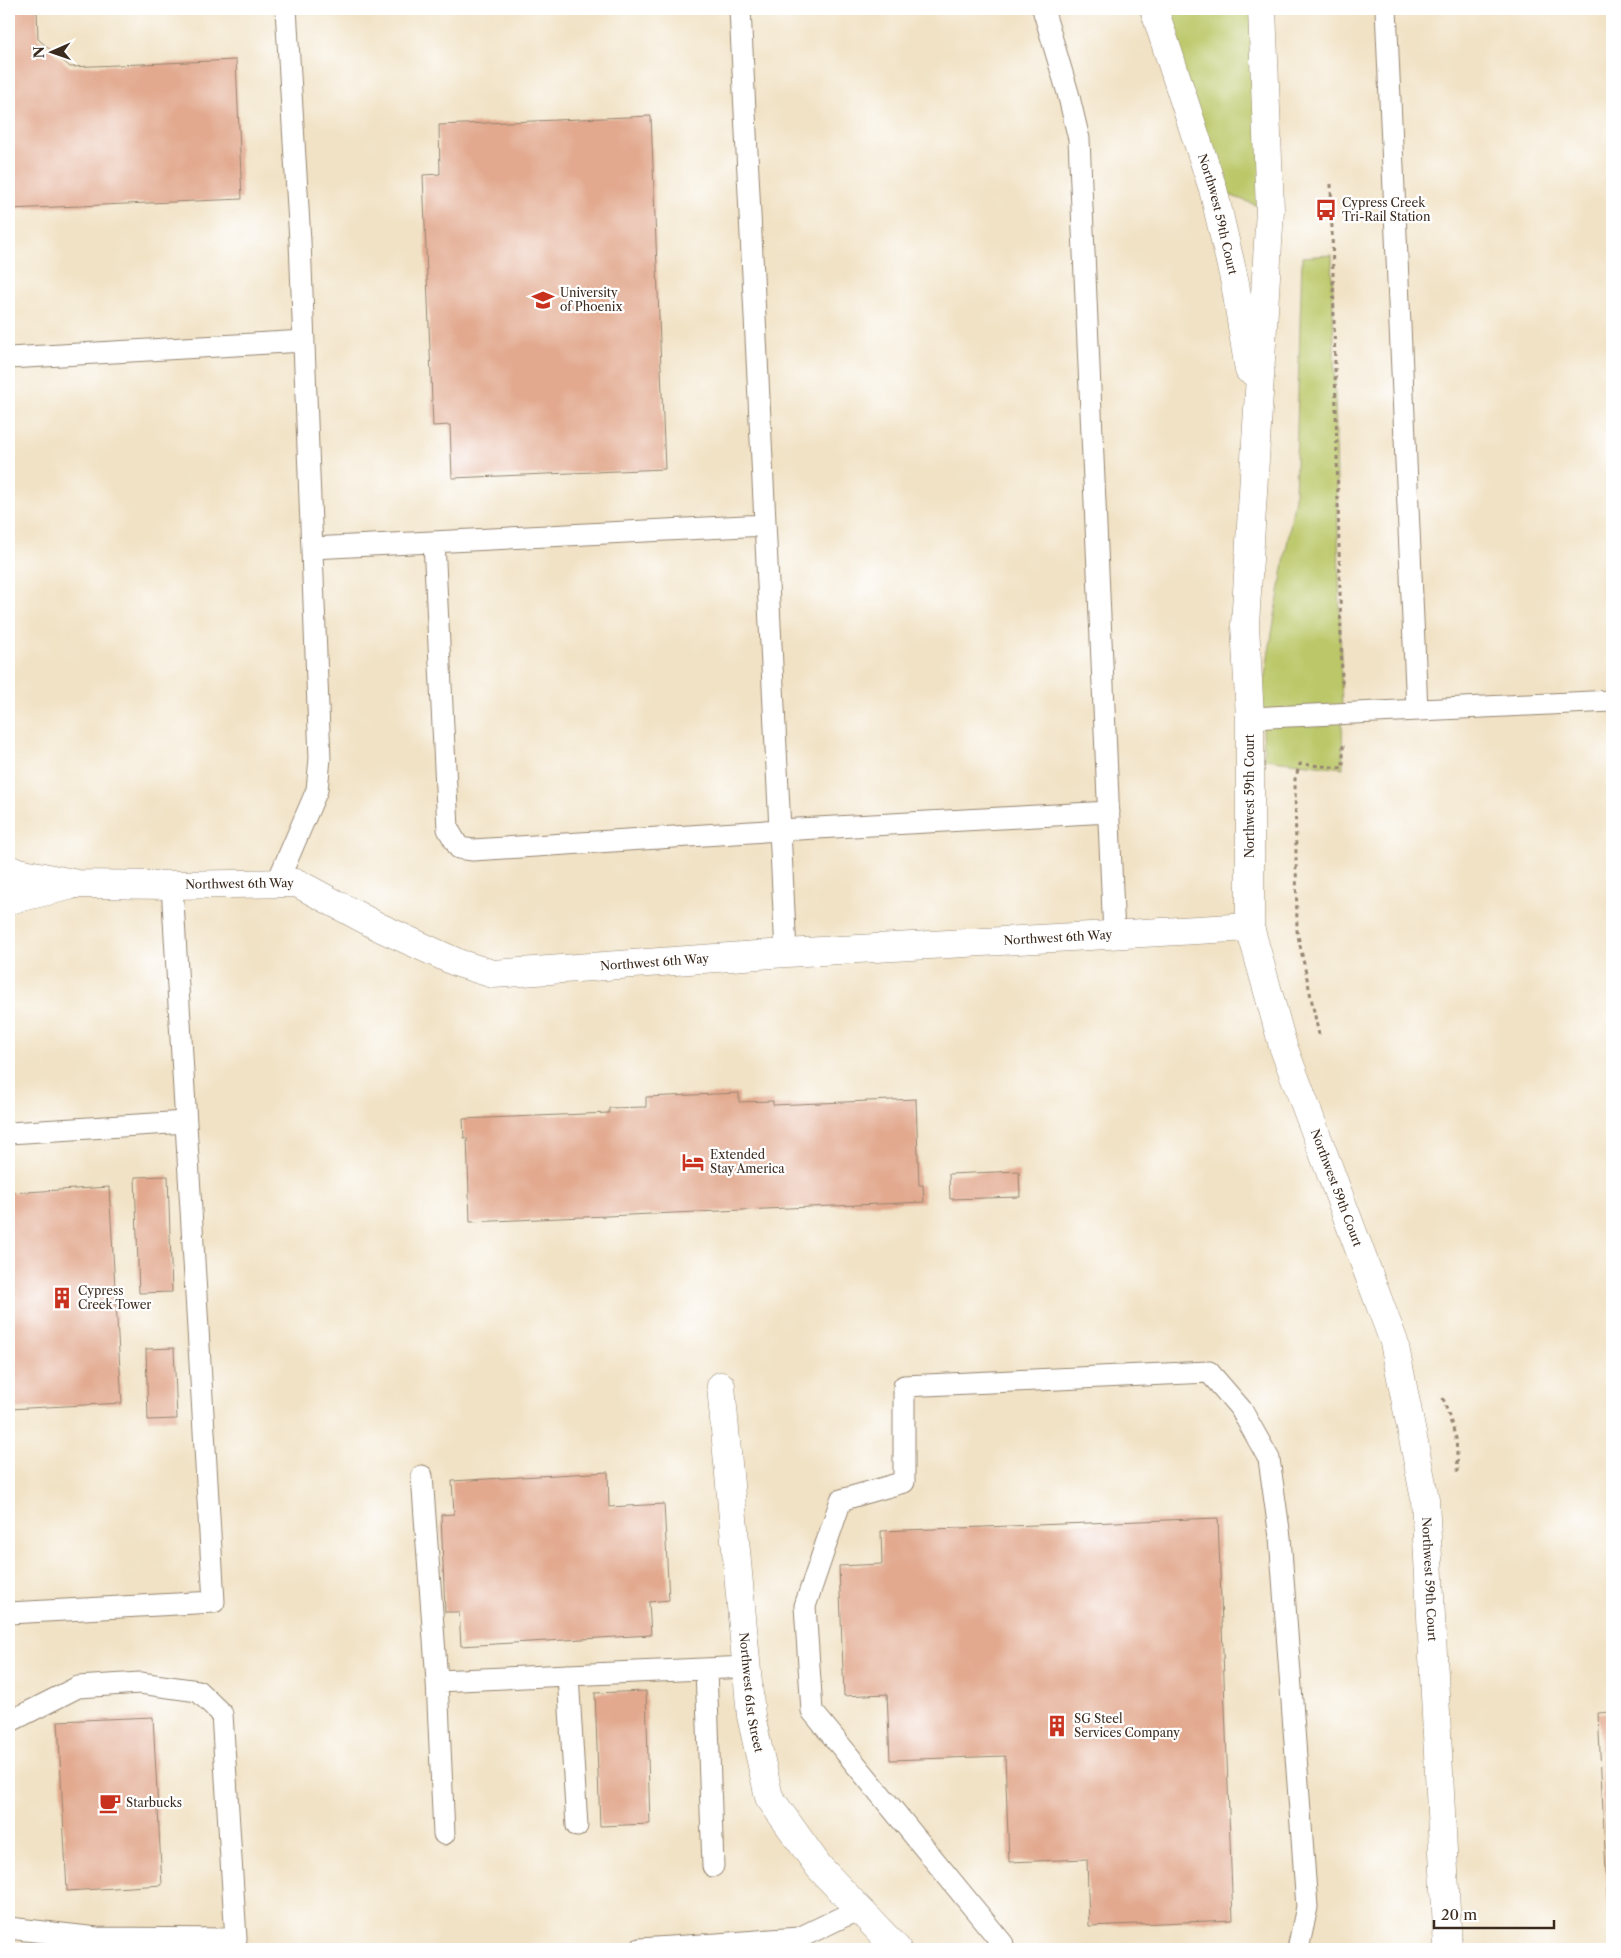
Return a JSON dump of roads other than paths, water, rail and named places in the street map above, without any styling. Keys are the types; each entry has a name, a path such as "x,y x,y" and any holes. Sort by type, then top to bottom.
{"street":[{"name":"Northwest 59th Court","path":"1154,9 1215,198 1235,283 1257,426"},
{"name":"Northwest 59th Court","path":"1262,9 1270,210 1245,625 1250,718 1250,927 1283,1046 1394,1342 1425,1499 1448,1949"},
{"name":"Northwest 6th Way","path":"9,870 78,884 296,883 379,927 458,963 493,974 786,953 1250,927"},
{"name":"Northwest 6th Way","path":"9,900 78,884"},
{"name":"Northwest 61st Street","path":"721,1386 751,1716 769,1797 819,1867 898,1949"}],"lane":[{"path":"277,883 317,790 320,758 300,242 286,9"},
{"path":"740,9 786,953"},
{"path":"1044,9 1068,93 1078,139 1114,935"},
{"path":"1386,9 1417,710"},
{"path":"9,358 304,340"},
{"path":"312,548 765,525"},
{"path":"434,542 448,829 459,848 473,850 780,830 1109,812"},
{"path":"1250,718 1612,701"},
{"path":"9,1613 214,1602 172,885"},
{"path":"9,1133 186,1122"},
{"path":"1003,1949 1003,1944 812,1711 805,1606 841,1500 904,1482 904,1386 1209,1372 1241,1409 1268,1459 1280,1537 1307,1907 1298,1949"},
{"path":"422,1476 437,1681 444,1834"},
{"path":"437,1681 747,1667"},
{"path":"706,1669 713,1866"},
{"path":"568,1675 577,1826"},
{"path":"9,1722 78,1687 140,1683 198,1691 222,1714 236,1944 97,1938 9,1928"},
{"path":"640,1949 717,1947 799,1938 859,1909"}],"place":[{"name":"Cypress Creek Tri-Rail Station","path":"1326,210"},
{"name":"University of Phoenix","path":"543,300"},
{"name":"Extended Stay America","path":"693,1162"},
{"name":"Cypress Creek Tower","path":"62,1298"},
{"name":"SG Steel Services Company","path":"1057,1726"},
{"name":"Starbucks","path":"110,1803"}]}
